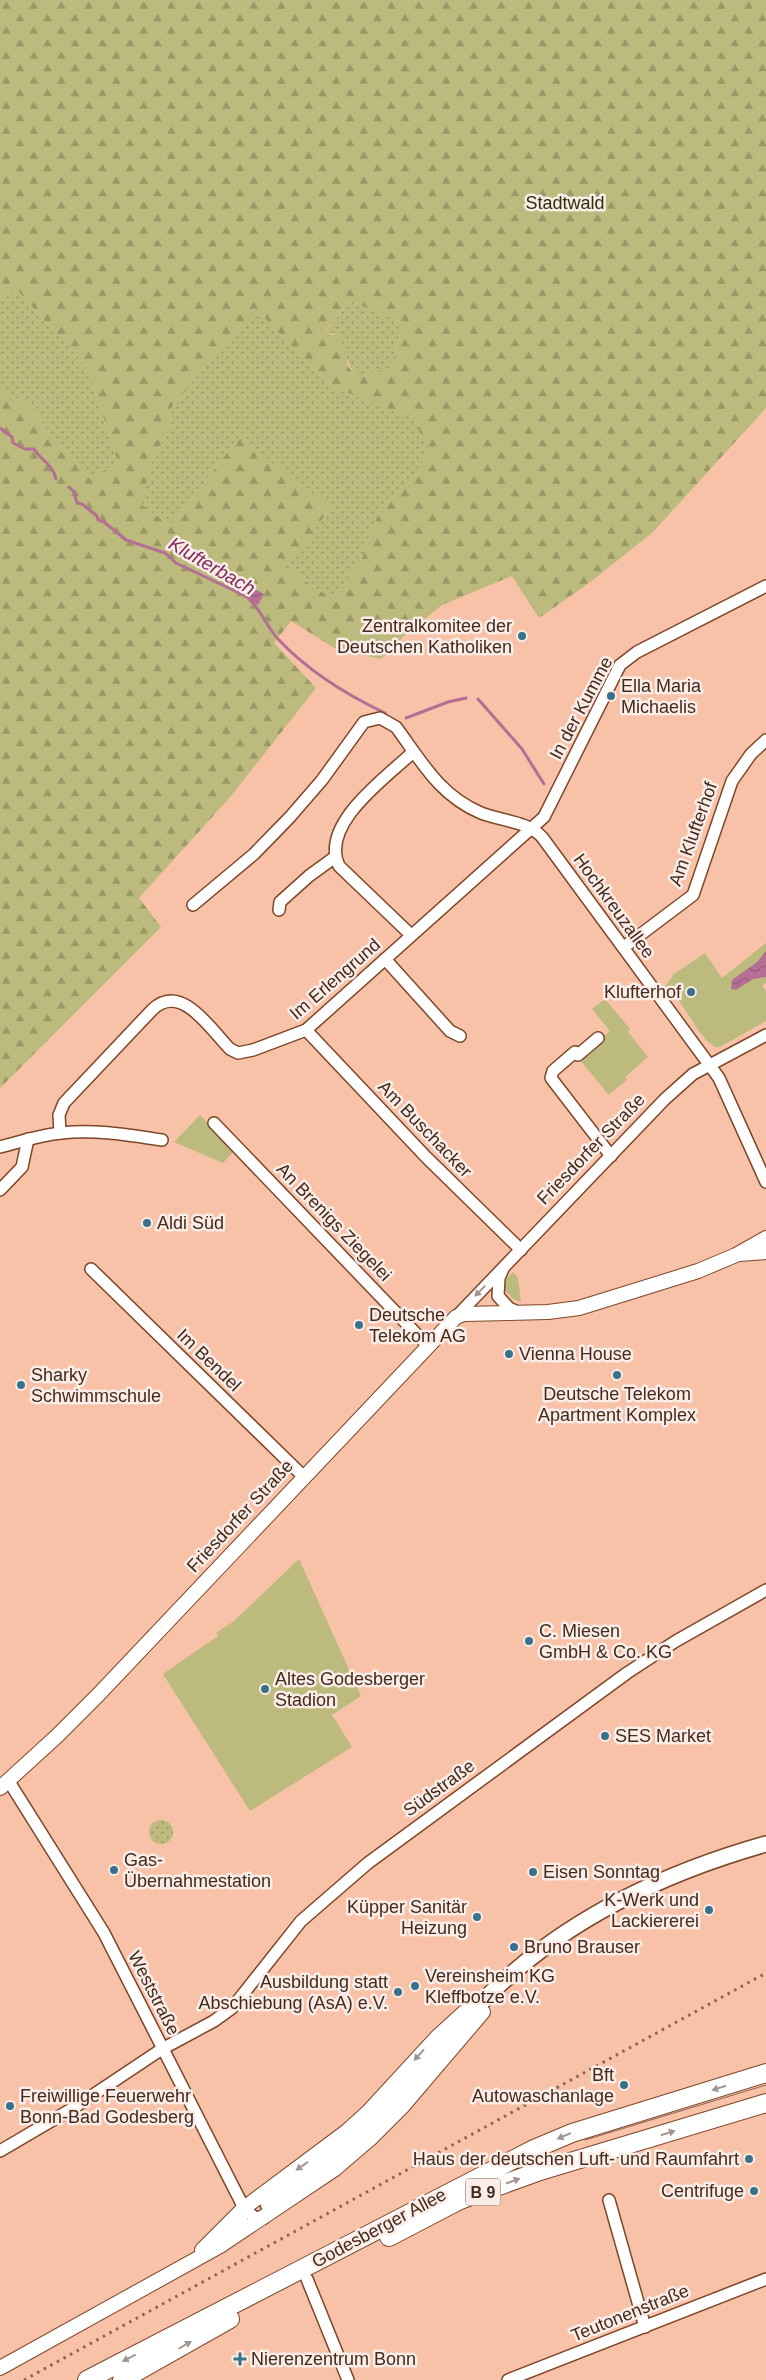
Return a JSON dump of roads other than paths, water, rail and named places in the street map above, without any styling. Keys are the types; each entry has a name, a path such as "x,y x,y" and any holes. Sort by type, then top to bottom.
{"main road":[{"path":"266,2211 376,2120 495,1988 542,1950 589,1918 647,1887 705,1863 766,1844"},
{"name":"Godesberger Allee","path":"87,2380 534,2149 572,2133 766,2073"},
{"name":"Godesberger Allee","path":"122,2380 307,2278 460,2200 537,2172 766,2102"}],"street":[{"name":"In der Kumme","path":"530,828 544,817 620,665 637,652 766,586"},
{"name":"Hochkreuzallee","path":"193,905 254,854 290,816 322,780 364,722 380,718 392,724 437,784 465,805 530,828 542,837 723,1085 766,1182"},
{"name":"Am Klufterhof","path":"624,947 693,895 729,787 742,764 766,740"},
{"path":"411,935 339,866 335,857 336,842 346,817 413,752"},
{"name":"Im Erlengrund","path":"60,1133 59,1115 64,1103 152,1010 162,1002 174,1001 187,1005 230,1049 238,1053 253,1050 306,1030 530,828"},
{"path":"279,910 280,902 309,876 335,857"},
{"path":"385,959 450,1031 460,1036"},
{"name":"Am Buschacker","path":"306,1030 426,1157 521,1250"},
{"name":"Friesdorfer Straße","path":"4,1784 57,1736 95,1698 303,1476 666,1099 693,1074 766,1035"},
{"path":"598,1038 578,1055 575,1052 556,1068 551,1078 611,1156"},
{"name":"An Brenigs Ziegelei","path":"214,1123 428,1346"},
{"path":"0,1148 60,1133 105,1132 162,1140"},
{"path":"0,1190 22,1166 28,1140"},
{"path":"456,1317 464,1314 522,1314 579,1308 698,1271 736,1255 766,1238"},
{"path":"736,1255 766,1252"},
{"path":"505,1265 499,1278 498,1296 509,1308 522,1314"},
{"name":"Im Bendel","path":"91,1269 303,1476"},
{"name":"Südstraße","path":"0,2151 75,2107 162,2049 214,2021 232,2008 301,1921 375,1857 635,1668 676,1641 766,1590"},
{"name":"Weststraße","path":"4,1784 104,1933 244,2208"},
{"path":"0,2368 220,2246 266,2211 335,2168 370,2139 403,2106 474,2021 542,1950"},
{"path":"180,2268 204,2249 244,2208 347,2131 368,2112 437,2037 461,2014 495,1988"},
{"path":"609,2200 645,2327"},
{"path":"244,2208 254,2216 266,2211"},
{"path":"220,2246 240,2227 244,2218 244,2208"},
{"path":"307,2278 348,2380"},
{"name":"Teutonenstraße","path":"508,2380 766,2279"}],"water":[{"path":"239,581 264,594 258,605 233,591"},
{"path":"766,951 766,977 753,979 736,990 731,989 732,980 757,962"}],"waterway":[{"name":"Klufterbach","path":"0,428 12,437 13,443 25,449 34,449 50,467 56,479"},
{"name":"Klufterbach","path":"69,487 74,492 77,503 82,504 97,516 98,520 104,522 126,540 165,553 176,563 237,592"},
{"name":"Klufterbach","path":"249,599 278,639 302,661 342,690 385,713"},
{"name":"Klufterbach","path":"406,718 448,702 466,698"},
{"name":"Klufterbach","path":"478,699 522,749 544,784"}],"tram line":[{"path":"585,2140 766,2085"}],"railway":[{"path":"24,2380 766,1973"}],"place":[{"name":"Zentralkomitee der Deutschen Katholiken","path":"522,636"},
{"name":"Ella Maria Michaelis","path":"611,696"},
{"name":"Klufterhof","path":"691,992"},
{"name":"Aldi Süd","path":"147,1223"},
{"name":"Deutsche Telekom AG","path":"359,1325"},
{"name":"Vienna House","path":"509,1354"},
{"name":"Deutsche Telekom Apartment Komplex","path":"617,1375"},
{"name":"Sharky Schwimmschule","path":"21,1385"},
{"name":"C. Miesen GmbH & Co. KG","path":"529,1641"},
{"name":"Altes Godesberger Stadion","path":"265,1689"},
{"name":"SES Market","path":"605,1736"},
{"name":"Gas- Übernahmestation","path":"114,1870"},
{"name":"Eisen Sonntag","path":"533,1872"},
{"name":"K-Werk und Lackiererei","path":"709,1910"},
{"name":"Küpper Sanitär Heizung","path":"477,1917"},
{"name":"Bruno Brauser","path":"514,1947"},
{"name":"Vereinsheim KG Kleffbotze e.V.","path":"415,1986"},
{"name":"Ausbildung statt Abschiebung (AsA) e.V.","path":"398,1992"},
{"name":"Bft Autowaschanlage","path":"624,2085"},
{"name":"Freiwillige Feuerwehr Bonn-Bad Godesberg","path":"10,2106"},
{"name":"Haus der deutschen Luft- und Raumfahrt","path":"749,2159"},
{"name":"Centrifuge","path":"754,2191"},
{"name":"Nierenzentrum Bonn","path":"240,2359"}],"park label":[{"name":"Stadtwald","path":"565,203"}]}
